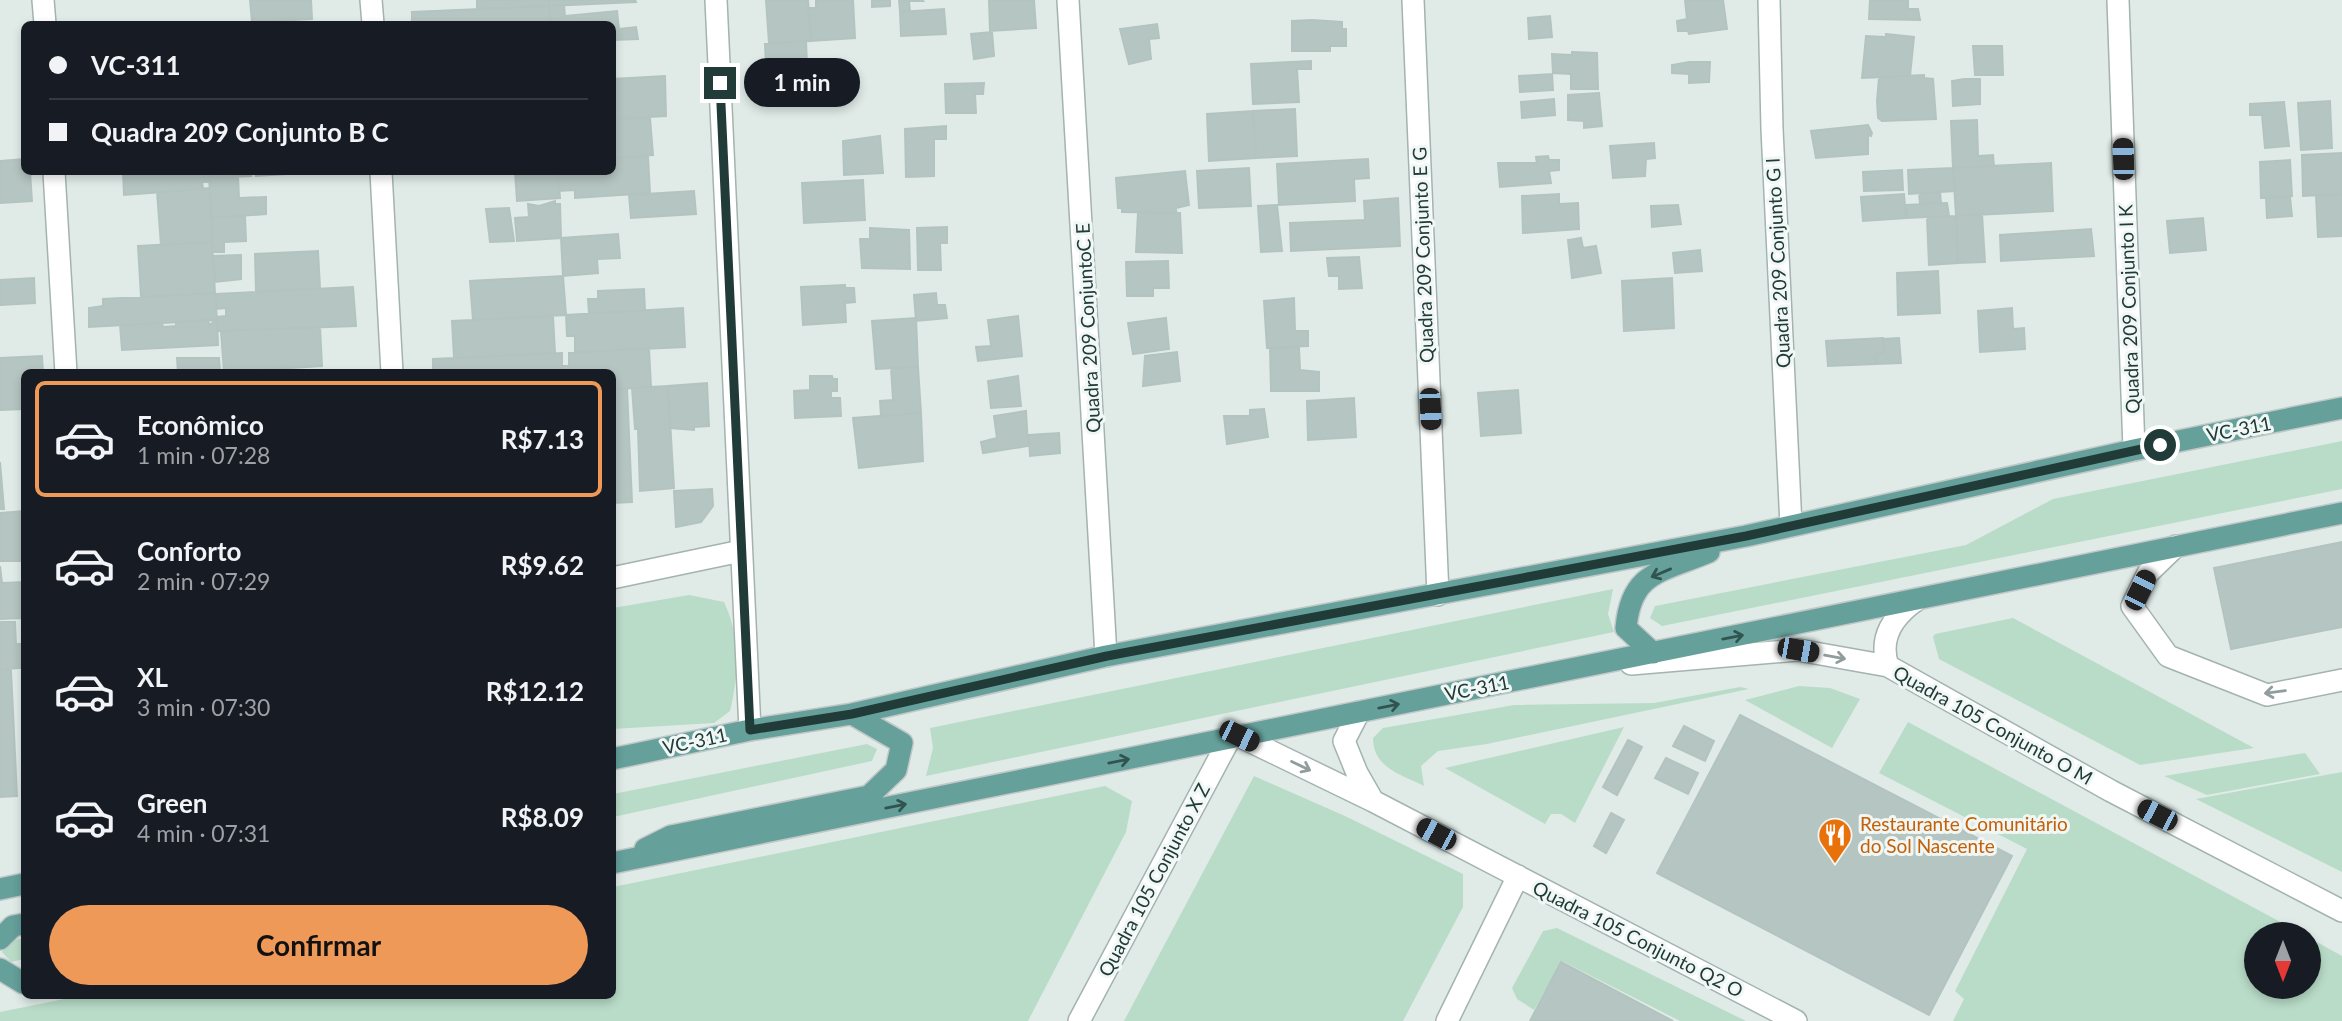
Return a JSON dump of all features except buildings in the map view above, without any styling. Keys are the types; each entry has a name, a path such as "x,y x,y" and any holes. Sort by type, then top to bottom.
{"main road":[{"name":"VC-311","path":"616,758 750,730 852,714 1107,656 1746,536 2134,450 2342,408"},
{"name":"VC-311","path":"616,863 2342,513"},
{"path":"1653,653 1626,628 1628,604 1642,581 1746,536"},
{"path":"616,863 671,836 869,796 896,770 902,743 852,714"},
{"path":"0,889 21,885"},
{"path":"0,939 13,926 21,925"},
{"path":"0,969 21,981"},
{"path":"0,987 21,984"}],"street":[{"path":"43,0 45,21"},
{"path":"371,0 373,21"},
{"path":"716,0 750,730"},
{"name":"Quadra 209 ConjuntoC E","path":"1068,0 1107,656"},
{"name":"Quadra 209 Conjunto E G","path":"1413,0 1438,595"},
{"name":"Quadra 209 Conjunto G I","path":"1769,0 1772,129 1791,526"},
{"name":"Quadra 209 Conjunto I K","path":"2118,0 2134,450"},
{"path":"54,175 66,369"},
{"path":"381,175 392,369"},
{"path":"2176,546 2148,573 2133,606 2168,656 2267,695 2342,680"},
{"path":"616,577 741,551"},
{"path":"1888,666 1884,656 1886,632 1903,609 1918,599"},
{"name":"Quadra 105 Conjunto O M","path":"1572,669 1798,650 1888,666 2111,791 2342,911"},
{"path":"1359,712 1344,741 1367,798"},
{"name":"Quadra 105 Conjunto Q2 O","path":"1234,737 1367,798 1796,1021"},
{"name":"Quadra 105 Conjunto X Z","path":"1079,1021 1234,737"},
{"path":"1447,1021 1518,876"}],"green space":[{"path":"2342,441 2342,489 1662,626 1650,618 1655,606 1966,545 2053,499"},
{"path":"1613,589 1608,614 1614,632 926,776 933,748 930,728"},
{"path":"689,595 724,602 730,615 737,656 730,711 714,723 616,729 616,607"},
{"path":"2013,618 2254,748 2140,765 1939,659 1933,637 1935,634"},
{"path":"1799,686 1830,688 1860,699 1832,748 1745,700"},
{"path":"1740,687 1749,689 1487,744 1438,751 1421,766 1424,786 1390,769 1378,757 1374,748 1373,738 1383,728 1514,705 1654,703"},
{"path":"1908,722 2281,922 2244,922 2244,999 2321,999 2321,944 2342,956 2342,1021 1953,1021 1964,999 1955,991 2027,849 1879,773"},
{"path":"1624,727 1575,823 1561,814 1551,814 1545,824 1445,768"},
{"path":"867,744 877,749 872,761 616,816 616,793"},
{"path":"2305,753 2320,774 2207,795 2164,776"},
{"path":"2342,772 2342,872 2196,799"},
{"path":"1254,776 1345,816 1463,874 1463,907 1403,1021 1124,1021"},
{"path":"1105,786 1132,801 1126,832 1028,1021 0,1021 0,1012 64,999 616,999 616,886"},
{"path":"1557,928 1746,1021 1680,1021 1562,961 1534,1010 1517,999 1512,988 1543,931"},
{"path":"21,939 21,960 11,962 2,952 11,941"}],"place":[{"name":"Restaurante Comunitário do Sol Nascente","path":"1835,865"}],"route":[{"path":"720,83 750,730 852,714 1107,656 1746,536 2160,445"}]}
